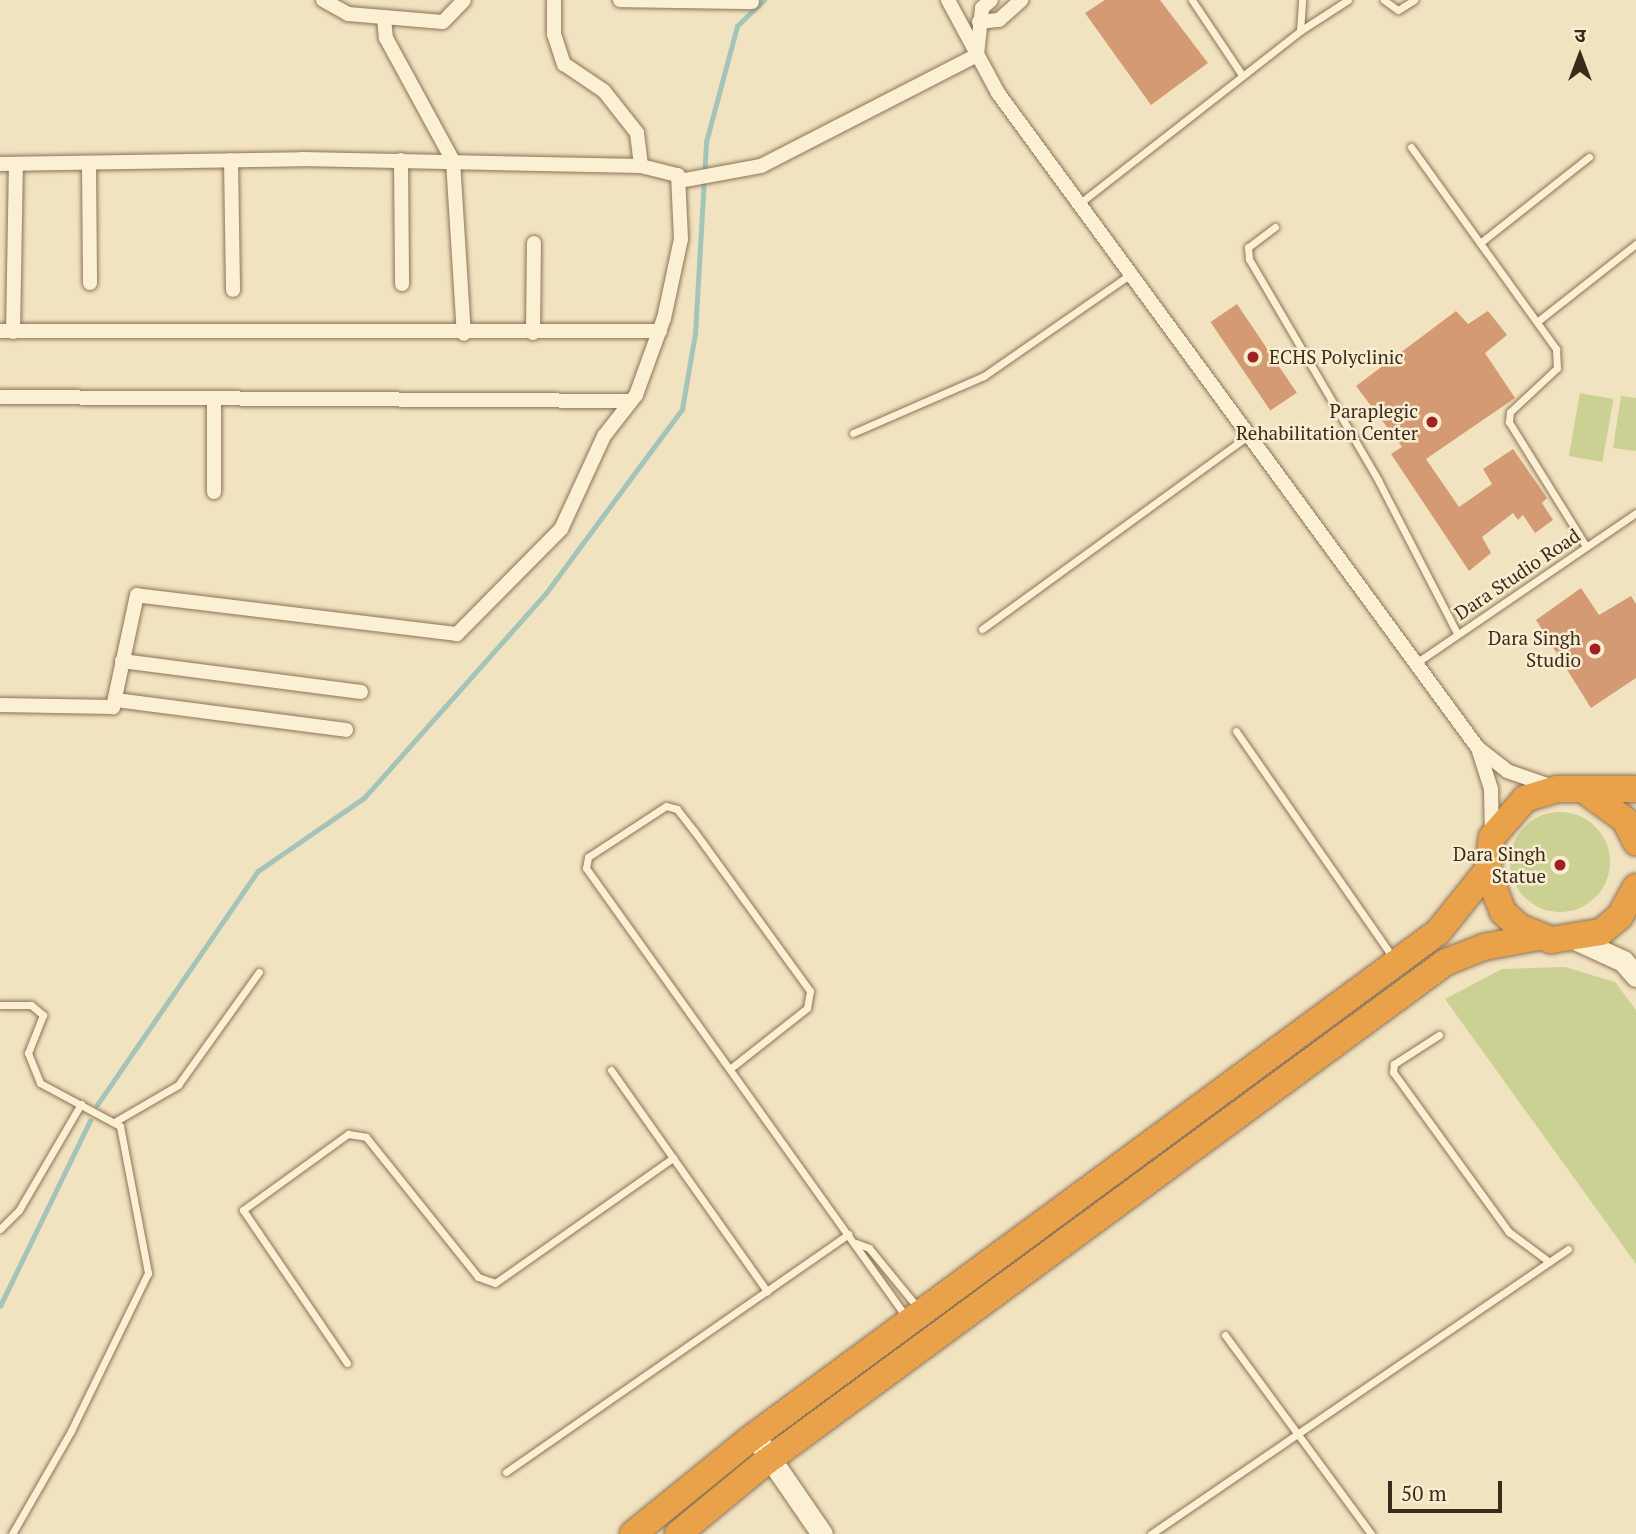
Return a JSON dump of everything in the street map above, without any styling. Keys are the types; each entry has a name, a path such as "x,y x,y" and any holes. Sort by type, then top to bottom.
{"highway":[{"path":"1538,937 1503,912 1487,871 1492,837 1518,804 1557,789 1586,792 1636,789"},
{"path":"1586,792 1616,811 1636,842"},
{"path":"633,1534 754,1436 1438,932 1487,871"},
{"path":"678,1534 769,1459 1446,962 1484,947 1538,937 1577,940 1601,932 1635,898"}],"street":[{"path":"323,0 333,11 443,22 458,1"},
{"path":"554,0 554,34 564,64 604,91 637,133 642,166"},
{"path":"620,0 752,2"},
{"path":"948,0 977,55 1080,204 1478,748 1507,771 1557,789"},
{"path":"977,55 979,22 991,0"},
{"path":"979,22 999,20 1021,0"},
{"path":"384,17 386,38 453,161 464,334"},
{"path":"679,181 702,178 779,158 977,55"},
{"path":"231,160 233,290"},
{"path":"0,164 231,160 453,161 642,166 674,172 679,181 681,239 660,331 629,401 604,436 562,529 457,634 137,595 116,701"},
{"path":"401,160 402,284"},
{"path":"16,164 6,332 464,334 660,331"},
{"path":"89,164 90,283"},
{"path":"533,333 534,243"},
{"path":"0,397 214,401 629,401"},
{"path":"214,401 214,492"},
{"path":"122,661 361,692"},
{"path":"0,705 103,710 116,701 346,730"},
{"path":"1478,748 1491,789 1492,837"},
{"path":"1577,940 1623,961 1636,976"},
{"path":"754,1436 822,1534"}],"lane":[{"path":"1192,0 1242,75"},
{"path":"1300,31 1302,0"},
{"path":"1080,204 1242,75 1300,31 1348,0"},
{"path":"1384,0 1398,10 1414,0"},
{"path":"1410,147 1556,349 1557,368 1510,412 1509,422 1586,546"},
{"path":"1480,243 1589,157"},
{"path":"1275,227 1248,247 1249,259 1378,480 1457,633"},
{"path":"1538,321 1636,244"},
{"path":"853,433 984,376 1131,274"},
{"path":"982,629 1249,435"},
{"name":"Dara Studio Road","path":"1416,663 1636,513"},
{"path":"1236,731 1397,963"},
{"path":"731,1068 807,1008 810,991 677,809 666,806 585,864 856,1243 859,1256 916,1316"},
{"path":"116,1121 178,1085 260,972"},
{"path":"0,1005 40,1009 43,1023 29,1053 33,1072 40,1083 116,1121 136,1200 146,1288 12,1534"},
{"path":"1439,1035 1394,1064 1393,1072 1509,1232 1548,1261"},
{"path":"611,1070 768,1291"},
{"path":"0,1228 19,1210 81,1104"},
{"path":"347,1363 243,1210 348,1134 366,1137 478,1278 495,1283 673,1158"},
{"path":"506,1472 849,1234"},
{"path":"856,1243 869,1248 916,1316"},
{"path":"1151,1534 1294,1433 1568,1249"},
{"path":"1225,1335 1294,1433 1371,1534"}],"green space":[{"path":"1580,393 1613,399 1602,462 1569,456"},
{"path":"1621,396 1636,398 1636,451 1613,448"},
{"path":"1560,812 1588,820 1602,834 1610,862 1602,890 1588,904 1560,912 1532,904 1518,890 1510,862 1518,834 1532,820"},
{"path":"1565,967 1615,982 1636,1010 1636,1264 1445,999 1502,969"}],"building":[{"path":"1105,0 1160,0 1208,63 1151,105 1085,13"},
{"name":"ECHS Polyclinic","path":"1237,304 1297,393 1270,411 1210,322"},
{"name":"Paraplegic Rehabilitation Center","path":"1456,311 1468,324 1488,311 1507,335 1485,353 1515,398 1426,459 1459,507 1492,484 1483,469 1513,449 1547,498 1542,503 1553,520 1535,533 1523,515 1518,520 1513,513 1482,537 1491,553 1469,571 1391,454 1402,447 1356,386"},
{"name":"Dara Singh Studio","path":"1581,588 1599,615 1631,596 1636,604 1636,678 1591,708 1536,620"}],"waterway":[{"path":"97,1105 258,871 364,798 546,593 682,409 695,334 706,142 737,26 764,0"},
{"path":"0,1306 90,1121"}],"place":[{"name":"ECHS Polyclinic","path":"1253,357"},
{"name":"Paraplegic Rehabilitation Center","path":"1432,422"},
{"name":"Dara Singh Studio","path":"1595,649"},
{"name":"Dara Singh Statue","path":"1560,865"}]}
